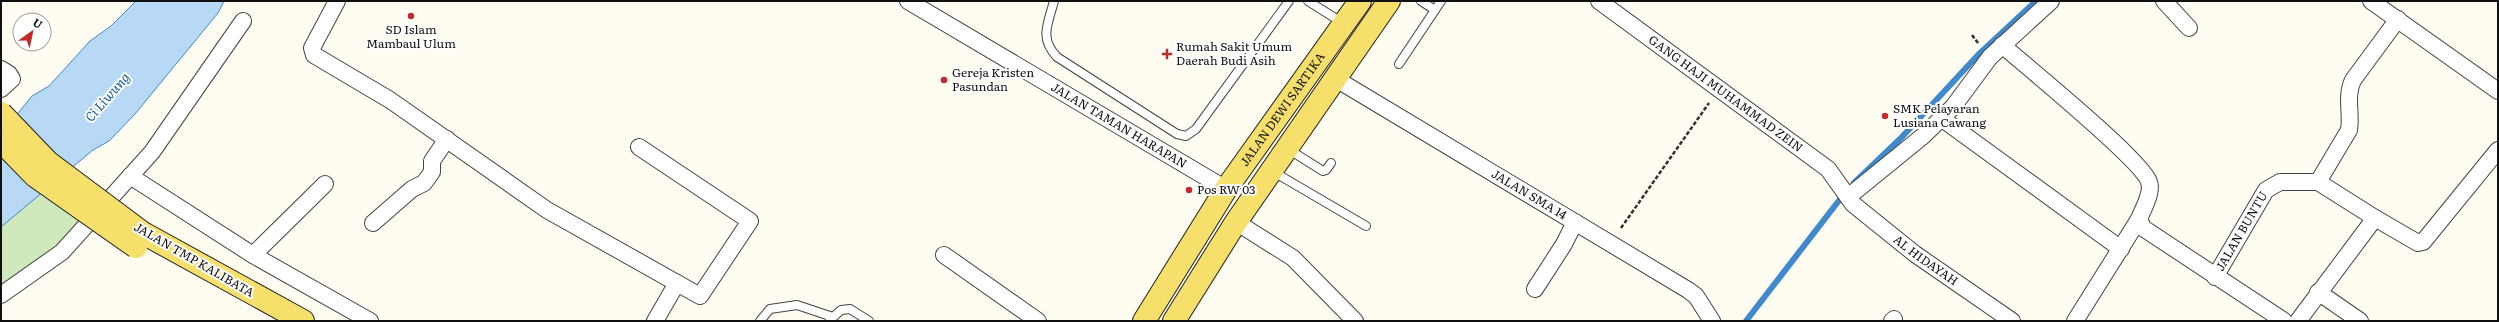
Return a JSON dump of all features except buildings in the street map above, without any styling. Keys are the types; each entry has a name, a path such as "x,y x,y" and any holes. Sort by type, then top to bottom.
{"main road":[{"name":"JALAN DEWI SARTIKA","path":"1144,321 1226,189 1360,1"},
{"name":"JALAN DEWI SARTIKA","path":"1174,321 1236,222 1389,1"},
{"name":"JALAN TMP KALIBATA","path":"1,113 48,162 143,234 303,321"},
{"name":"JALAN TMP KALIBATA","path":"1,141 36,176 136,247 279,321"}],"street":[{"path":"337,1 312,48 314,55 390,100 547,210 698,295 702,294 750,220 639,147"},
{"name":"JALAN TAMAN HARAPAN","path":"908,1 1226,189"},
{"name":"GANG HAJI MUHAMMAD ZEIN","path":"1600,1 1719,88 1834,176 1846,195"},
{"path":"1846,195 1923,136 1953,107 2002,45 2051,1"},
{"path":"2164,1 2189,28"},
{"path":"2371,1 2498,91"},
{"path":"2398,19 2353,80 2348,90 2349,130 2318,182 2418,243 2423,242 2498,150"},
{"path":"1,295 62,252 152,152 243,21"},
{"path":"2002,45 2122,150 2148,176 2150,186 2139,219 2075,321"},
{"path":"1,69 9,74 12,79 1,89"},
{"name":"JALAN SMA 14","path":"1336,78 1688,290 1696,296 1712,321"},
{"path":"1941,118 2121,249"},
{"path":"373,223 412,189 424,183 432,172 432,161 447,139"},
{"path":"130,176 253,255 370,321"},
{"name":"JALAN BUNTU","path":"2215,277 2266,190 2280,182 2318,182"},
{"path":"253,255 325,184"},
{"name":"AL HIDAYAH","path":"1846,195 1853,204 1915,254 2012,321"},
{"path":"2298,321 2318,292 2375,218"},
{"path":"2139,219 2143,228 2215,277 2284,321"},
{"path":"1236,222 1293,258 1355,321"},
{"path":"1535,289 1564,244 1575,222"},
{"path":"944,255 1038,321"},
{"path":"655,321 676,283"},
{"path":"2318,292 2360,321"}],"lane":[{"path":"1054,1 1046,32 1048,46 1057,57 1177,134 1186,136 1196,129 1289,1"},
{"path":"1308,1 1344,24"},
{"path":"1421,1 1435,10"},
{"path":"1398,64 1441,1"},
{"path":"1287,149 1323,171 1326,170 1331,163"},
{"path":"1272,170 1366,226"},
{"path":"760,321 770,310 797,305 831,319 841,310 850,309 869,321"}],"path":[{"path":"1972,35 1980,45"},
{"path":"1610,244 1719,88"}],"green space":[{"path":"49,186 94,216 1,295 1,227"}],"water":[{"name":"Ci Liwung","path":"136,1 224,1 218,13 135,114 109,141 93,150 1,227 1,134 32,96 49,86 90,41 111,26"}],"waterway":[{"path":"1854,183 1901,138 1978,55 2036,1"},
{"path":"1746,321 1844,194"}],"place":[{"name":"SD Islam Mambaul Ulum","path":"411,16"},
{"name":"Rumah Sakit Umum Daerah Budi Asih","path":"1167,54"},
{"name":"Gereja Kristen Pasundan","path":"944,80"},
{"name":"SMK Pelayaran Lusiana Cawang","path":"1885,116"},
{"name":"Pos RW 03","path":"1189,190"}]}
